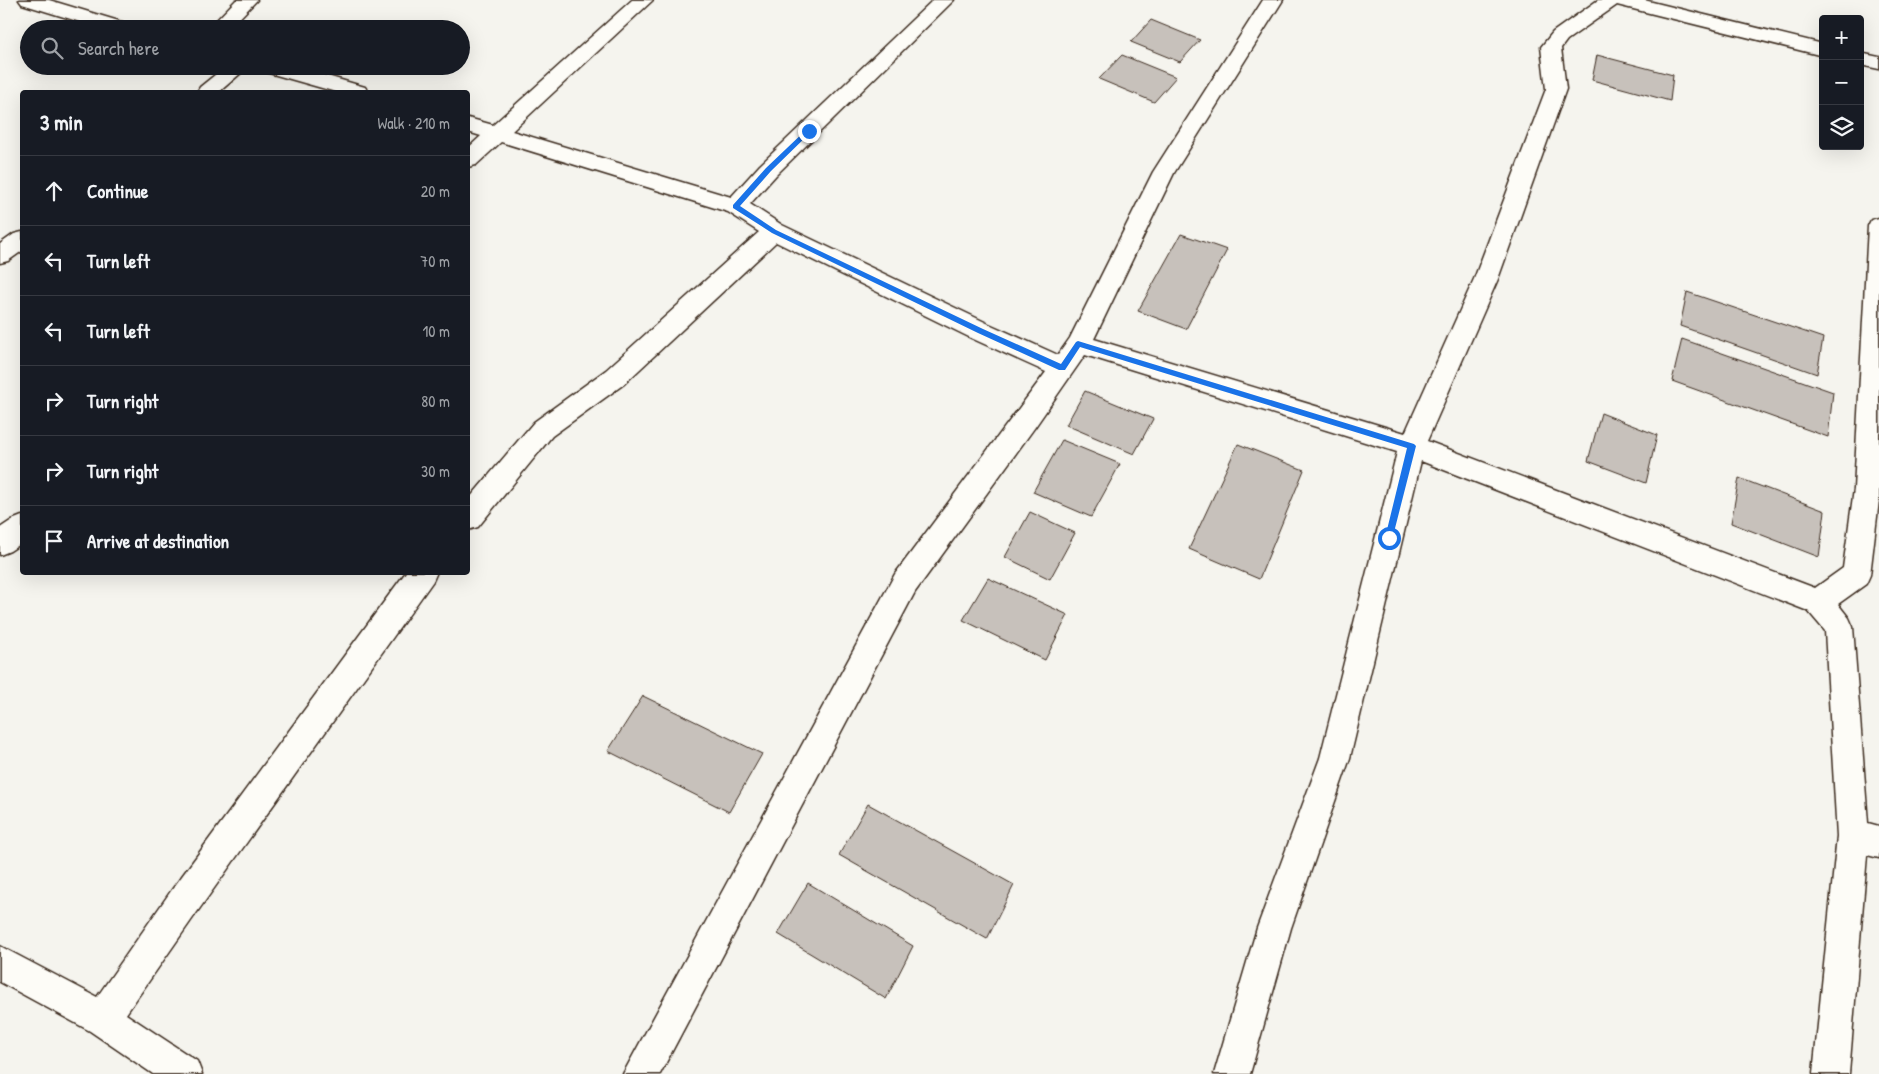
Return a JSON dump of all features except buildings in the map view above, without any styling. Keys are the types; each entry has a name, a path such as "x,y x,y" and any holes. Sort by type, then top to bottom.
{"street":[{"path":"29,0 95,20"},
{"path":"227,20 247,0"},
{"path":"470,158 643,0"},
{"path":"736,206 768,170 944,0"},
{"path":"641,1074 906,583 1078,344 1164,172 1273,0"},
{"path":"1232,1074 1274,928 1335,758 1412,446 1486,279 1556,89 1551,47 1560,36 1611,0"},
{"path":"1620,0 1819,49"},
{"path":"1864,60 1879,63"},
{"path":"209,90 228,75"},
{"path":"300,75 351,90"},
{"path":"470,126 736,206 774,231 980,331 1062,368"},
{"path":"1818,602 1856,575 1867,489 1879,226"},
{"path":"470,517 543,429 615,377 774,231"},
{"path":"0,255 20,241"},
{"path":"1078,344 1412,446 1818,602 1839,628 1866,839 1831,1074"},
{"path":"0,543 20,529"},
{"path":"102,1019 183,903 422,575"},
{"path":"0,963 102,1019 184,1074"}],"route":[{"path":"809,131 768,170 736,206 774,231 980,331 1062,368 1078,344 1412,446 1389,538"}]}
